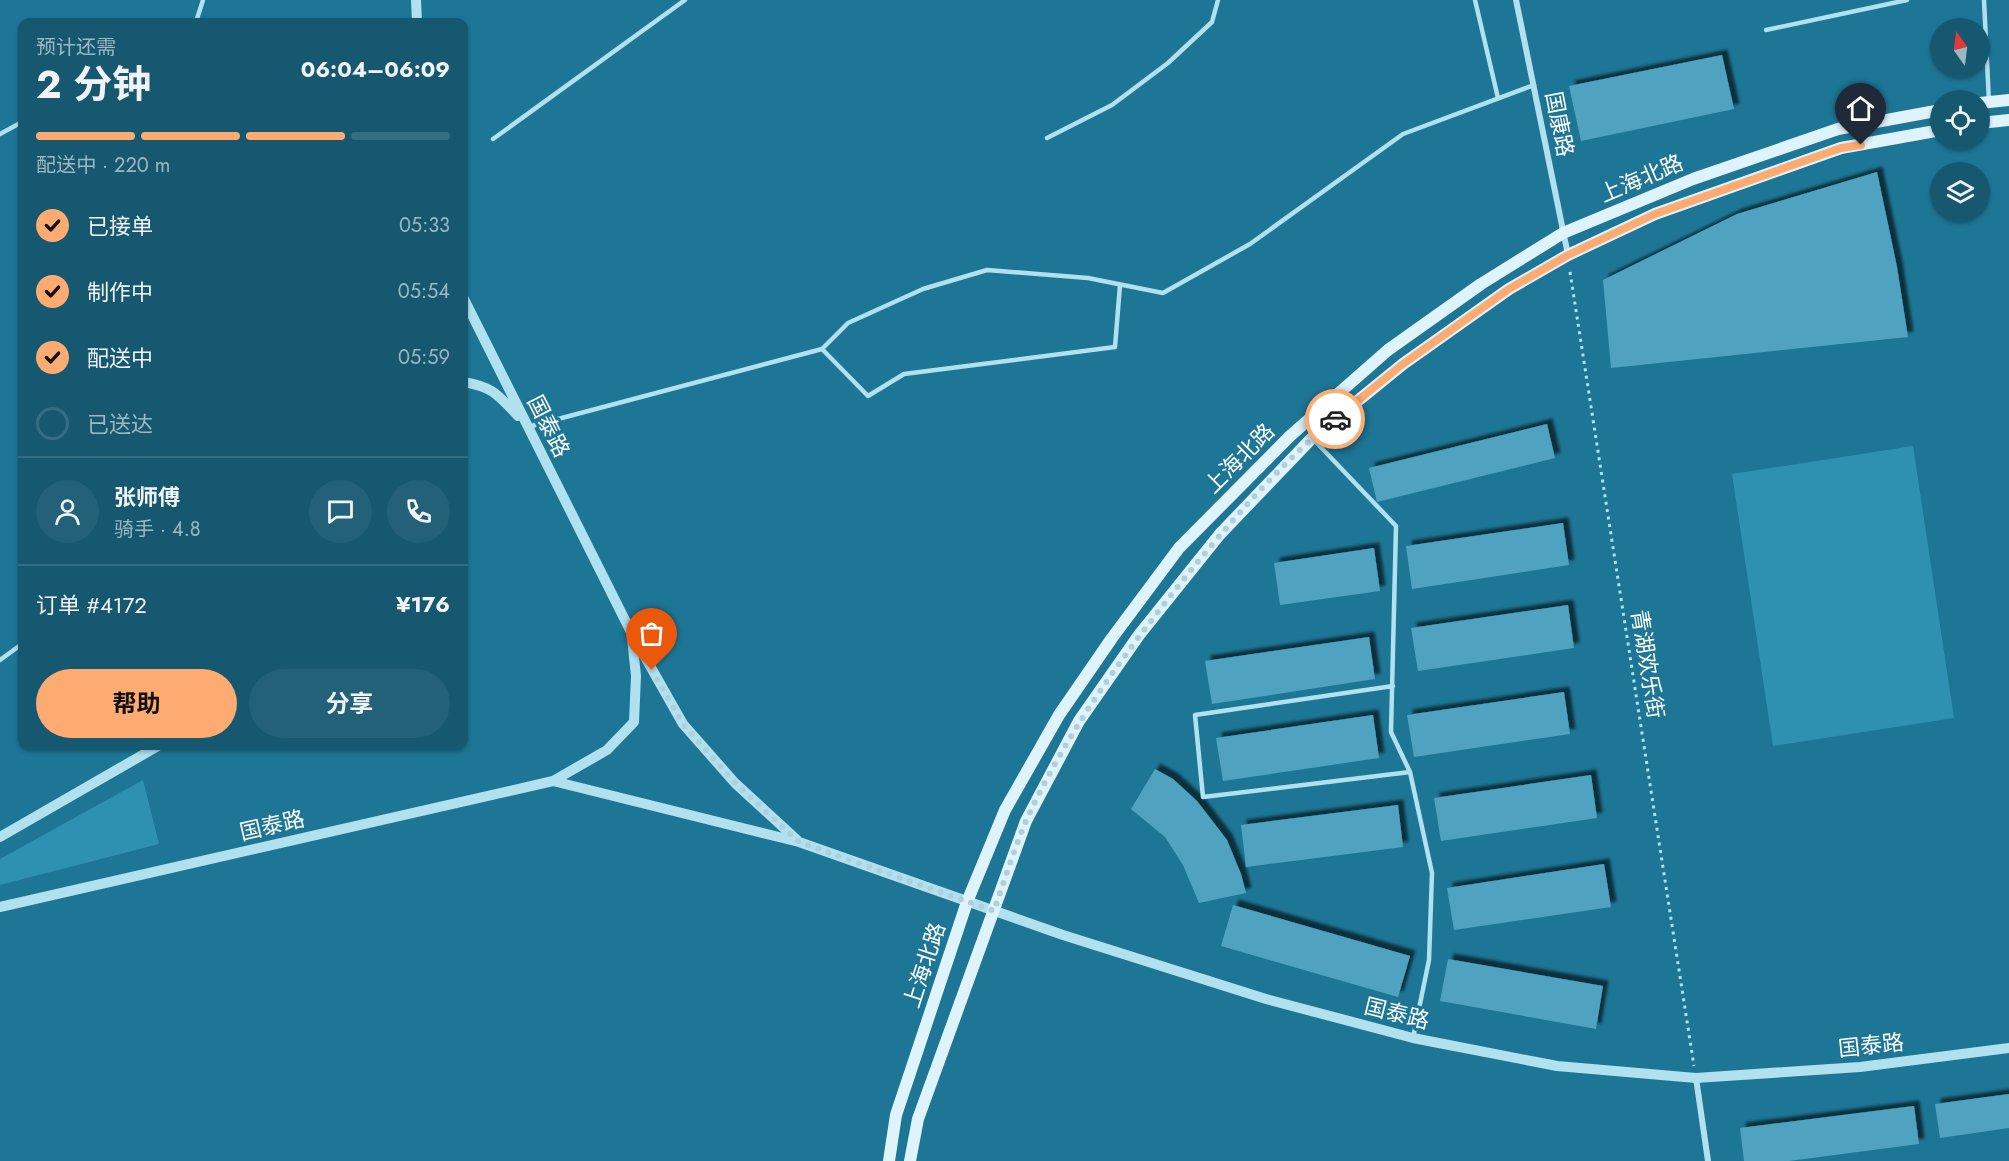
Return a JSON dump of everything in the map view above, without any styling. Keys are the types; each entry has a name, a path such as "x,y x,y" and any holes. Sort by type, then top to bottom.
{"main road":[{"path":"1990,102 2009,100"},
{"name":"上海北路","path":"889,1161 896,1115 967,902 1005,810 1059,715 1112,638 1179,548 1290,436 1388,350 1481,284 1563,233 1693,179 1838,129 1930,112"},
{"path":"1990,122 2009,120"},
{"name":"上海北路","path":"910,1161 918,1119 1026,821 1079,721 1139,635 1220,534 1312,438 1403,364 1509,289 1568,255 1655,214 1841,148 1930,132"}],"street":[{"path":"416,0 417,18"},
{"name":"国康路","path":"1516,0 1568,255"},
{"name":"国泰路","path":"468,307 632,634 683,724 735,783 799,842"},
{"path":"468,383 481,385 496,393 528,427"},
{"name":"国泰路","path":"0,907 553,781 607,750 634,722 636,676 632,634"},
{"path":"0,837 151,750"},
{"name":"国泰路","path":"553,781 799,842 1063,935 1266,999 1413,1038 1557,1066 1696,1078 1860,1066 2009,1048"},
{"path":"1696,1078 1708,1161"}],"lane":[{"path":"197,18 203,0"},
{"path":"493,139 684,0"},
{"path":"1047,138 1112,105 1168,63 1212,22 1218,0"},
{"path":"1475,0 1498,98"},
{"path":"1766,30 1907,0"},
{"path":"1984,0 1984,90"},
{"path":"528,427 822,349 848,323 923,290 987,270 1088,278 1163,293 1250,244 1403,134 1534,85"},
{"path":"0,134 18,124"},
{"path":"822,349 868,396 904,374 1115,347 1120,285"},
{"path":"1312,438 1396,526 1391,732 1410,772 1432,873 1429,960 1413,1038"},
{"path":"0,660 18,647"},
{"path":"1393,686 1195,715 1203,797 1410,772"}],"path":[{"name":"青湖欢乐街","path":"1568,255 1696,1078"}],"shaded area":[{"path":"1913,446 1954,718 1773,746 1732,474"},
{"path":"143,780 159,844 0,885 0,859"}],"building":[{"path":"1722,55 1734,109 1581,141 1569,86"},
{"path":"1877,172 1897,267 1908,337 1611,368 1603,280 1737,214"},
{"path":"1547,424 1555,458 1377,502 1369,468"},
{"path":"1563,523 1569,565 1412,589 1406,546"},
{"path":"1374,548 1380,591 1280,605 1274,563"},
{"path":"1568,605 1574,648 1418,671 1411,628"},
{"path":"1369,637 1375,679 1212,704 1205,661"},
{"path":"1564,692 1570,734 1414,757 1407,715"},
{"path":"1373,715 1379,758 1223,781 1216,738"},
{"path":"1155,769 1173,779 1197,801 1227,840 1246,893 1199,903 1183,865 1165,837 1131,809"},
{"path":"1591,775 1597,818 1441,841 1434,798"},
{"path":"1398,805 1403,847 1246,867 1241,825"},
{"path":"1604,864 1611,907 1454,930 1447,888"},
{"path":"1233,905 1410,956 1398,997 1221,946"},
{"path":"1448,959 1603,986 1596,1029 1440,1001"},
{"path":"2009,1094 2009,1128 1940,1138 1935,1104"},
{"path":"1914,1106 1919,1144 1789,1161 1744,1161 1740,1128"}],"way so far":[{"path":"652,670 683,724 735,783 799,842 994,911 1026,821 1079,721 1139,635 1220,534 1312,438 1335,419"}],"route":[{"path":"1335,419 1403,364 1509,289 1568,255 1655,214 1841,148 1861,145"}]}
